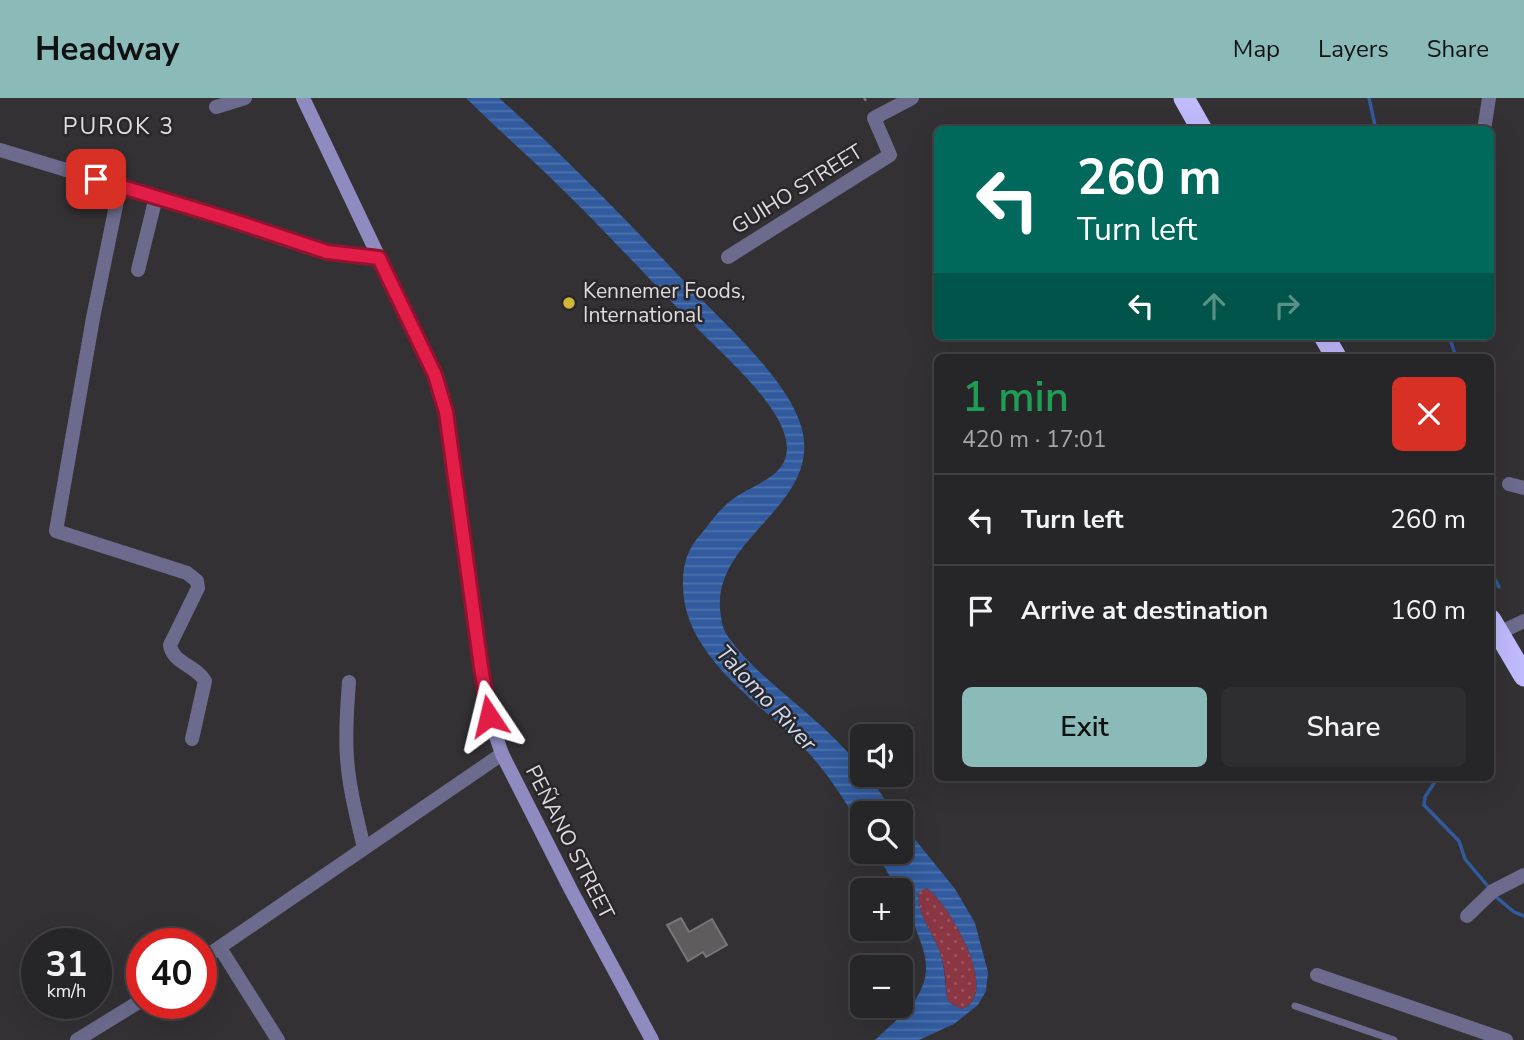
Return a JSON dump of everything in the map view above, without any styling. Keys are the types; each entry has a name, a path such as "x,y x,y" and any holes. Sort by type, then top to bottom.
{"highway":[{"path":"1184,98 1200,126"},
{"path":"1495,626 1524,676"}],"street":[{"path":"216,107 245,98"},
{"name":"PEÑANO STREET","path":"303,98 435,375 446,412 489,716 502,754 652,1040"},
{"name":"GUIHO STREET","path":"728,257 890,155 874,118 912,98"},
{"path":"1485,126 1489,98"},
{"path":"0,150 327,252 379,258"},
{"path":"120,186 93,318 56,531 187,573 197,581 198,588 170,645 174,656 199,673 205,681 206,687 192,739"},
{"path":"138,270 156,197"},
{"path":"1509,484 1524,488"},
{"path":"1495,626 1524,621"},
{"path":"349,682 347,758 352,797 364,848"},
{"path":"278,1040 219,948 502,754"},
{"path":"1467,916 1493,891 1524,875"},
{"path":"1317,975 1506,1040"},
{"path":"77,1040 126,1010"}],"lane":[{"path":"1295,1006 1394,1040"}],"shaded area":[{"path":"927,888 958,929 974,968 976,986 973,1000 962,1009 947,999 941,956 920,907 919,892"}],"water":[{"name":"Talomo River","path":"466,98 499,98 551,146 742,341 785,394 802,429 804,456 796,479 783,500 733,561 723,583 720,609 723,626 747,659 850,755 850,787 876,787 886,801 850,801 850,810 812,757 726,675 695,632 686,608 683,582 685,562 690,550 696,539 724,507 779,469 785,460 787,449 785,436 771,407 733,363 550,177"},
{"path":"913,837 955,889 975,923 988,972 986,991 978,1005 954,1024 919,1040 875,1040 899,1018 913,1018 913,1003 924,983 926,970 923,949 913,922 913,878 891,878 883,864 913,864","holes":["927,888 947,912 968,949 974,968 976,986 973,1000 962,1009 947,999 941,956 925,922 919,892"]}],"building":[{"path":"681,918 689,932 712,919 727,945 706,957 703,952 688,961 667,925"}],"waterway":[{"path":"1369,98 1375,126"},
{"path":"1450,340 1455,354"},
{"path":"1494,578 1499,587"},
{"path":"1435,781 1425,797 1424,805 1459,841 1465,859 1491,890"},
{"path":"1495,896 1514,912 1524,916"}],"place":[{"name":"Kennemer Foods, International","path":"569,303"}],"district":[{"name":"PUROK 3","path":"119,126"}],"route":[{"path":"96,179 327,252 379,258 435,375 446,412 489,716"}]}
